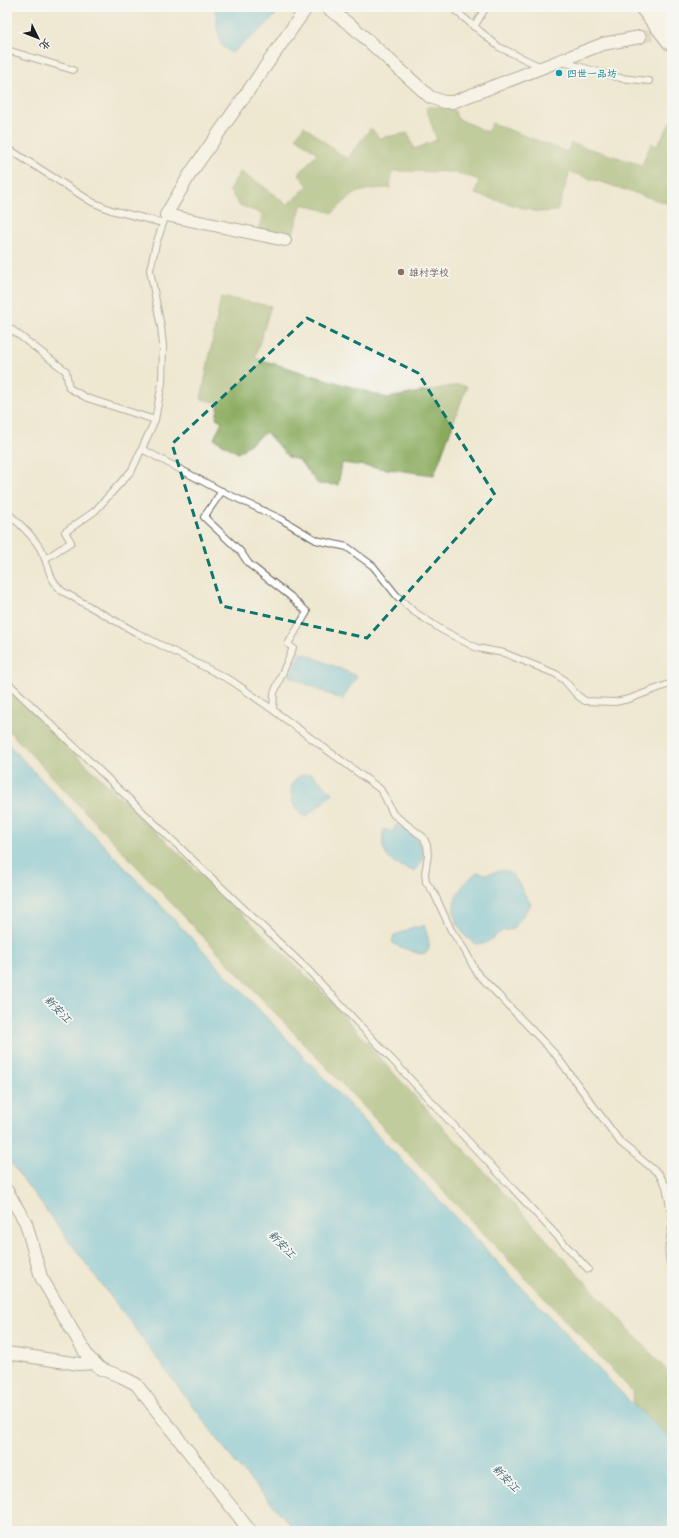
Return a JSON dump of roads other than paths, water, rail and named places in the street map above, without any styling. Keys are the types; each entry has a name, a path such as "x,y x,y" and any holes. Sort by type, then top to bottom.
{"highway":[{"path":"647,7 672,39"}],"street":[{"path":"285,240 165,219 190,174 307,7"},
{"path":"326,7 353,28 430,97 437,100 453,102 603,44 640,37"},
{"path":"7,1191 26,1223 41,1277 88,1357 101,1369 136,1384 250,1531"},
{"path":"7,1353 79,1364 94,1364"}],"lane":[{"path":"451,7 499,47 542,68"},
{"path":"474,27 486,7"},
{"path":"7,50 73,70"},
{"path":"559,61 620,78 649,81"},
{"path":"7,148 92,202 111,210 165,219 156,244 150,270 163,345 162,383 155,420 132,470 95,511 66,532 71,542 45,560"},
{"path":"7,326 66,372 69,388 87,398 155,420"},
{"path":"142,449 222,491 281,519 316,540 350,549 373,566 397,596 413,611 442,630 477,648 504,653 556,674 585,701 615,702 628,699 672,683"},
{"path":"222,491 204,517 240,550 249,564 290,596 307,612 288,644 293,648 274,693 274,710"},
{"path":"7,512 31,535 37,543 45,560 50,577 62,591 137,633 232,681 274,710 380,789 386,797 393,814 423,837 427,845 428,855 425,873 426,882 434,893 451,930 464,949 477,973 555,1054 621,1143 659,1174 666,1186 672,1217"},
{"path":"7,682 310,972 588,1269"},
{"path":"672,1227 668,1247 669,1261 672,1269"}],"water":[{"path":"215,7 274,7 278,12 263,28 231,53 221,45 216,22"},
{"path":"301,652 357,676 342,700 289,676"},
{"name":"新安江","path":"7,743 633,1405 672,1439 672,1531 296,1531 237,1465 7,1158"},
{"path":"312,774 333,794 306,817 298,812 295,807 291,795 291,789 292,784 297,778"},
{"path":"396,825 411,834 423,850 420,865 415,871 393,862 388,858 385,852 383,846 384,829 392,832"},
{"path":"504,870 513,876 531,904 513,929 502,931 486,943 476,944 463,933 457,923 454,915 454,908 457,894 477,872 487,874"},
{"path":"424,925 429,948 424,954 400,947 392,942 394,935 411,928"}],"waterway":[{"path":"612,7 628,8"}],"tunnel":[{"path":"640,37 671,32"}],"place":[{"name":"四世一品坊","path":"559,73"},
{"name":"雄村学校","path":"401,272"}]}
